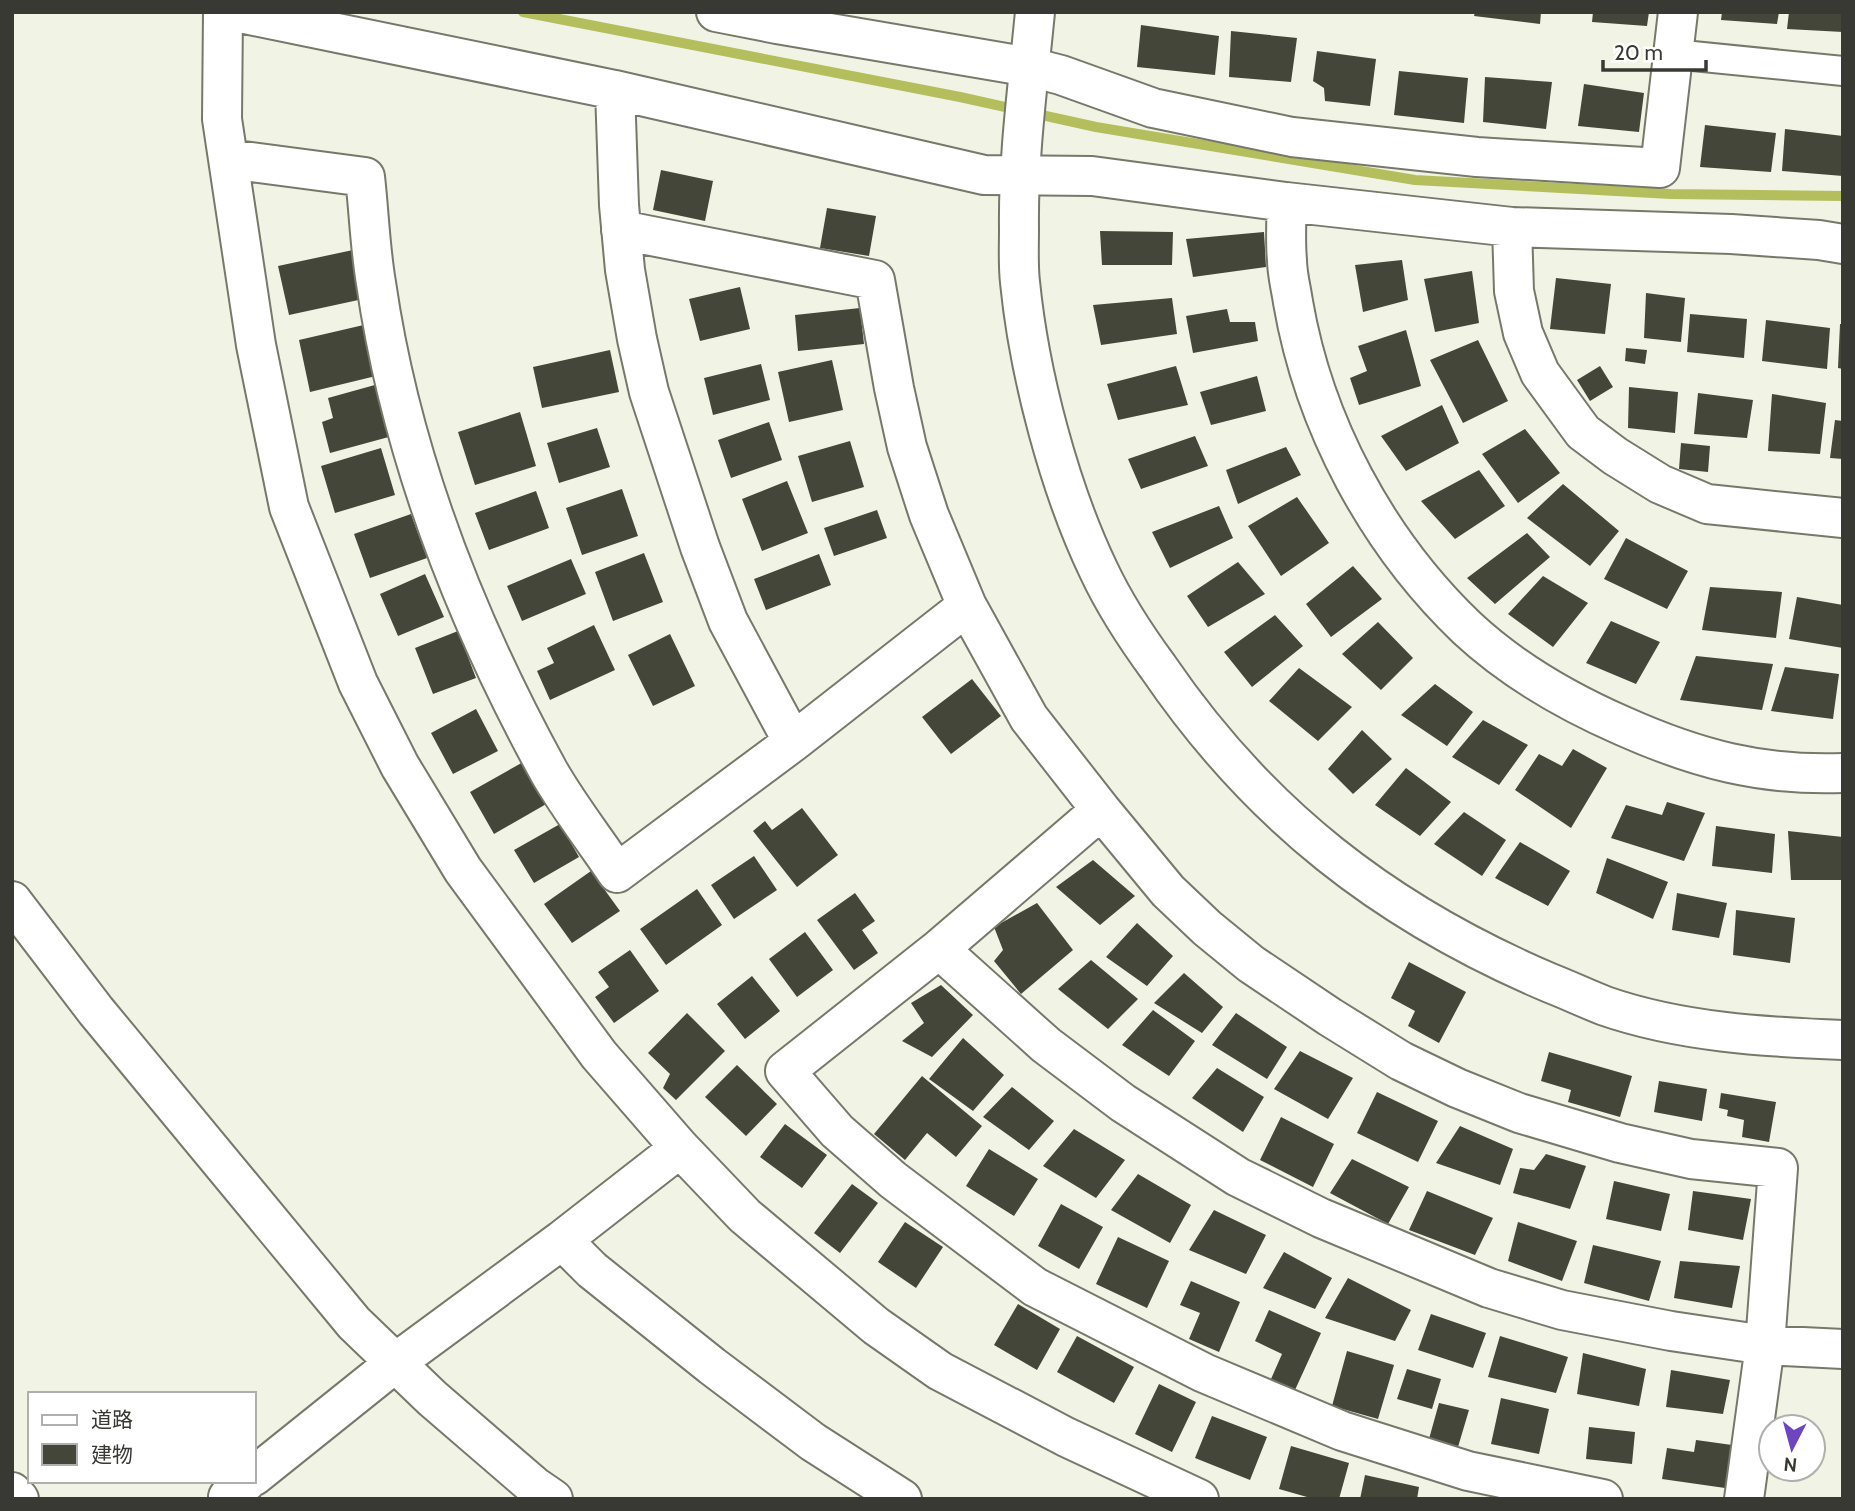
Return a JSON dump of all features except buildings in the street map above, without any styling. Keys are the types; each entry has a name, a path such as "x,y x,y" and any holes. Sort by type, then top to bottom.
{"street":[{"path":"223,12 222,119 256,345 289,507 358,684 400,766 463,870 599,1055 680,1148 745,1216 876,1325 940,1371 1066,1437 1199,1499"},
{"path":"235,12 615,90 984,175 1092,176 1286,202 1512,227 1731,234 1843,244"},
{"path":"716,12 778,18 1028,83 1061,75 1153,108 1292,137 1477,157 1660,168 1678,12"},
{"path":"1035,12 1018,177 1019,279 1030,353 1048,428 1071,501 1099,571 1134,633 1184,705 1283,816 1341,864 1416,917 1503,963 1607,1006 1695,1028 1774,1037 1843,1040"},
{"path":"1673,54 1843,71"},
{"path":"615,90 621,230 635,328 649,392 699,547 728,621 793,742"},
{"path":"228,159 365,177 376,284 397,387 431,509 484,644 550,774 617,873 793,742 967,606"},
{"path":"1286,202 1287,262 1297,320 1306,364 1326,418 1349,470 1402,555 1468,629 1549,688 1598,715 1659,743 1751,768 1801,774 1843,773"},
{"path":"1512,227 1514,290 1523,333 1539,373 1583,432 1660,484 1707,504 1843,518"},
{"path":"621,230 875,280 907,447 929,515 967,606 1030,718 1101,810 1168,891 1251,964 1401,1061 1518,1113 1620,1143 1691,1159 1778,1168 1765,1345 1744,1499"},
{"path":"1101,810 939,949 785,1071 837,1132 893,1180 1035,1287 1204,1373 1342,1431 1468,1471 1603,1499"},
{"path":"12,901 96,1011 354,1323 442,1407 534,1486 553,1499"},
{"path":"939,949 1046,1045 1123,1103 1238,1177 1321,1218 1489,1288 1562,1310 1671,1331 1765,1345 1843,1349"},
{"path":"256,1474 395,1363 562,1240 680,1148"},
{"path":"562,1240 592,1270 722,1374 813,1442 902,1499"},
{"path":"231,1499 228,1497 245,1483"},
{"path":"12,1492 19,1499"}],"waterway":[{"path":"523,12 960,97 1096,127 1415,180 1671,194 1843,196"}]}
